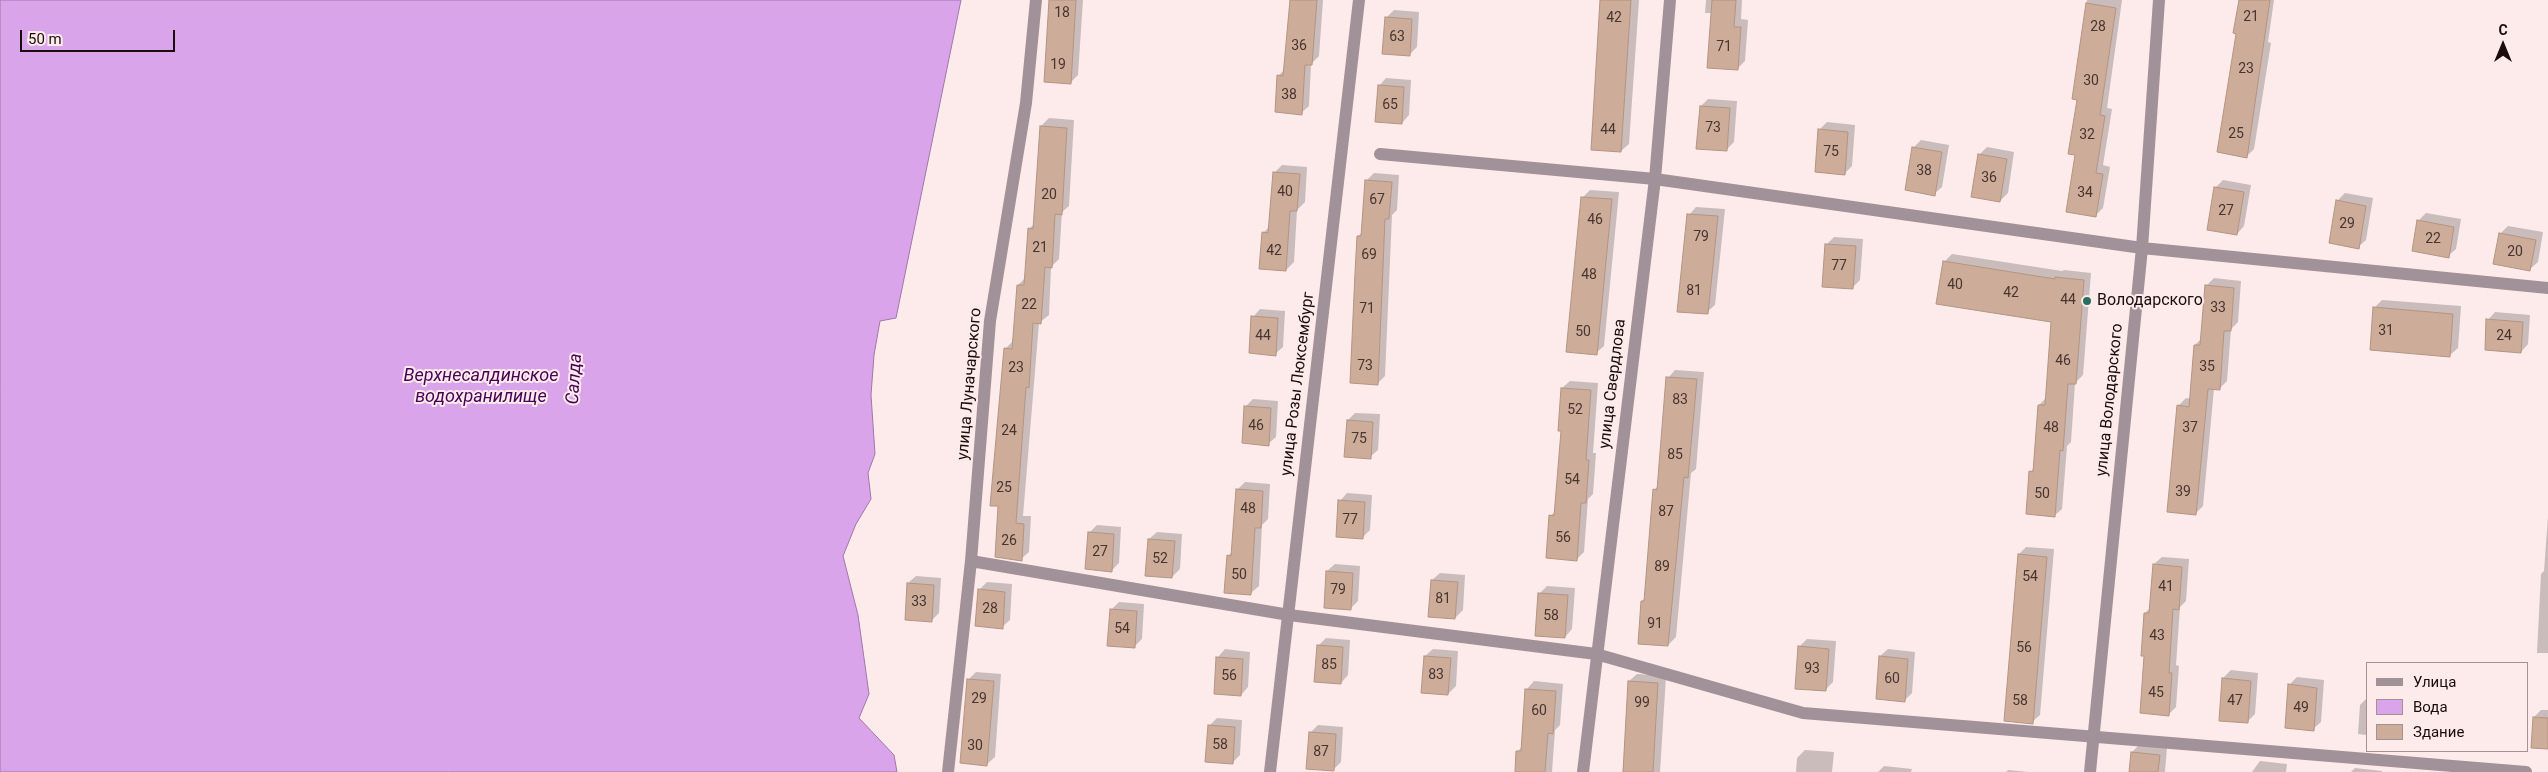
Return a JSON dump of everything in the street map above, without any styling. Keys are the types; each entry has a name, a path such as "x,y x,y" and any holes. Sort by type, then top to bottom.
{"street":[{"name":"улица Луначарского","path":"948,772 971,561 990,320 1026,103 1036,0"},
{"name":"улица Розы Люксембург","path":"1270,772 1359,0"},
{"name":"улица Свердлова","path":"1583,772 1655,179 1670,0"},
{"name":"улица Володарского","path":"2090,772 2142,248 2159,0"},
{"path":"1380,154 1655,179 2142,248 2548,288"},
{"path":"971,561 1289,615 1596,654 1803,713 2526,772"}],"water":[{"name":"Верхнесалдинское водохранилище","path":"0,0 961,0 896,318 880,321 874,355 871,395 875,454 868,473 871,499 856,524 843,556 858,615 869,694 859,718 894,755 897,772 0,772"}],"building":[{"path":"1049,0 1076,0 1071,84 1044,82"},
{"path":"1290,0 1317,0 1312,65 1305,65 1302,115 1275,112 1277,75 1283,76"},
{"path":"1600,0 1631,0 1621,152 1591,150"},
{"path":"1712,0 1736,0 1734,27 1741,27 1738,70 1707,68"},
{"path":"2239,0 2270,0 2247,158 2217,152 2236,34 2233,33"},
{"path":"2086,3 2116,8 2100,115 2105,116 2096,173 2103,174 2096,217 2066,212 2075,155 2068,154 2077,100 2072,99"},
{"path":"1385,17 1412,19 1410,56 1382,54"},
{"path":"1378,85 1404,87 1402,124 1375,122"},
{"path":"1700,106 1730,108 1727,151 1696,149"},
{"path":"1040,126 1067,128 1062,215 1055,214 1052,268 1045,267 1041,324 1033,323 1029,388 1026,387 1016,523 1024,524 1022,561 995,557 998,506 990,506 1004,348 1012,349 1017,285 1024,285 1028,228 1033,229"},
{"path":"1818,129 1848,132 1845,175 1815,172"},
{"path":"1912,147 1942,152 1935,196 1905,190"},
{"path":"1978,154 2007,159 2000,202 1971,197"},
{"path":"1273,172 1300,174 1297,211 1290,211 1286,271 1259,269 1262,232 1268,233"},
{"path":"1365,180 1392,182 1389,219 1385,219 1378,385 1350,383 1357,236 1361,236"},
{"path":"2214,187 2244,192 2237,235 2207,230"},
{"path":"1581,197 1612,199 1597,355 1566,352"},
{"path":"2336,200 2366,206 2359,249 2329,243"},
{"path":"1687,214 1718,216 1708,314 1677,312"},
{"path":"2417,220 2454,227 2449,258 2412,251"},
{"path":"2499,233 2536,240 2530,271 2493,264"},
{"path":"1825,244 1856,246 1853,289 1822,287"},
{"path":"1943,261 2055,279 2055,277 2084,280 2076,384 2068,384 2063,451 2060,450 2055,517 2026,514 2029,471 2033,472 2038,405 2045,405 2051,322 1936,304"},
{"path":"2205,285 2234,288 2231,331 2224,331 2220,390 2208,389 2196,515 2167,512 2177,405 2189,407 2194,345 2200,345"},
{"path":"2373,307 2453,314 2450,357 2370,350"},
{"path":"1251,316 1278,318 1276,356 1249,353"},
{"path":"2486,319 2523,322 2521,353 2485,350"},
{"path":"1666,377 1697,379 1688,478 1684,477 1668,646 1638,644 1641,601 1644,601 1653,489 1657,490"},
{"path":"1561,388 1591,390 1586,460 1589,460 1586,503 1581,503 1577,561 1546,558 1549,515 1554,516 1561,431 1558,431"},
{"path":"1244,406 1271,408 1269,446 1242,443"},
{"path":"1347,420 1373,422 1371,459 1344,457"},
{"path":"1236,489 1263,491 1261,528 1255,528 1251,595 1224,593 1227,555 1231,556"},
{"path":"1338,500 1365,502 1363,539 1336,537"},
{"path":"1088,532 1114,534 1112,572 1085,569"},
{"path":"1148,539 1175,541 1172,578 1145,576"},
{"path":"2018,554 2047,557 2033,724 2004,721"},
{"path":"2153,564 2182,567 2179,610 2173,609 2169,673 2172,673 2169,716 2140,713 2144,656 2141,656 2144,613 2149,613"},
{"path":"1326,571 1353,573 1351,610 1324,608"},
{"path":"1431,580 1458,582 1455,619 1428,617"},
{"path":"907,583 934,585 932,622 905,620"},
{"path":"978,589 1005,592 1003,629 975,626"},
{"path":"1538,593 1568,595 1565,638 1535,636"},
{"path":"1110,609 1137,611 1135,648 1107,646"},
{"path":"1317,645 1343,647 1341,684 1314,682"},
{"path":"1798,646 1829,649 1826,691 1795,689"},
{"path":"1424,656 1451,658 1448,695 1421,693"},
{"path":"1879,656 1908,659 1905,702 1876,699"},
{"path":"1216,657 1243,659 1241,696 1214,694"},
{"path":"2222,678 2251,681 2248,723 2219,721"},
{"path":"967,679 994,681 987,766 960,763"},
{"path":"1628,681 1658,683 1653,772 1623,772"},
{"path":"2288,684 2317,688 2314,731 2285,728"},
{"path":"1525,689 1556,691 1553,734 1548,733 1545,772 1515,772 1516,751 1521,751"},
{"path":"2533,717 2548,718 2548,749 2531,748"},
{"path":"1208,725 1235,727 1233,764 1205,762"},
{"path":"1309,732 1336,734 1334,771 1306,769"},
{"path":"2131,752 2160,755 2158,772 2129,772"}],"place":[{"name":"Володарского","path":"2087,301"}],"water label":[{"name":"Салда","path":"575,379"}]}
